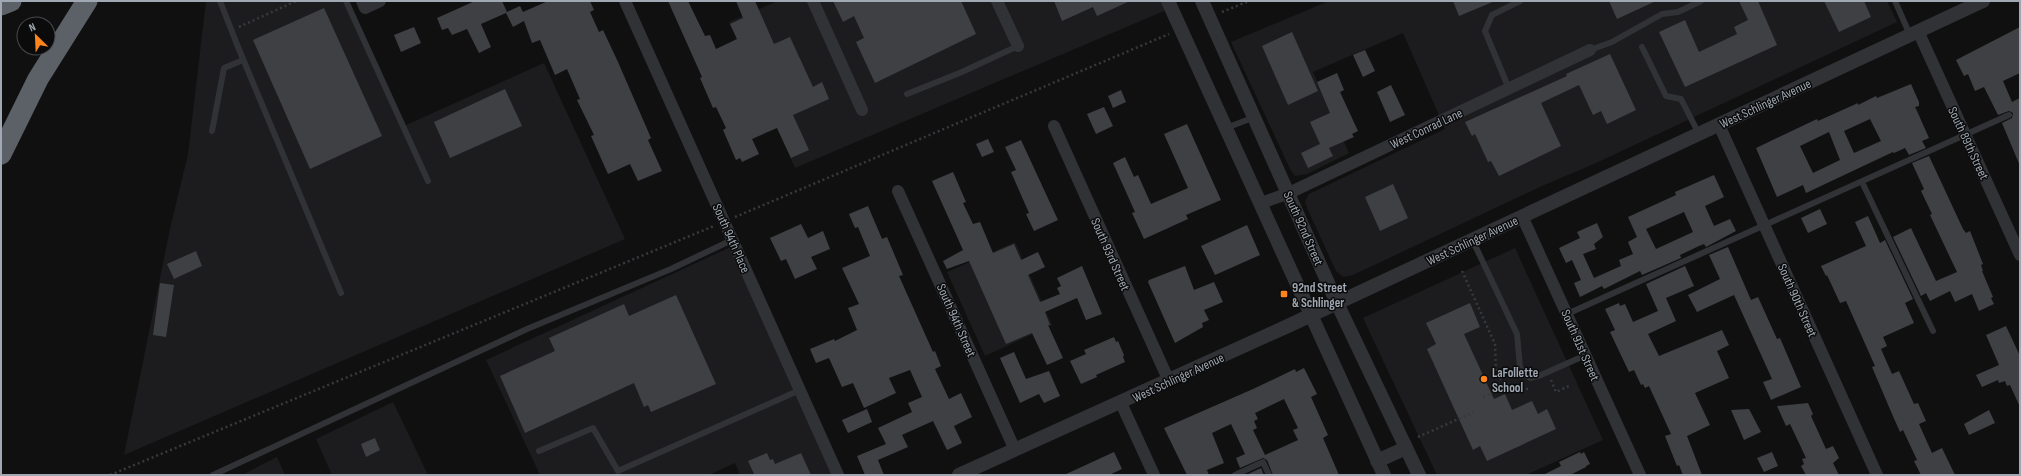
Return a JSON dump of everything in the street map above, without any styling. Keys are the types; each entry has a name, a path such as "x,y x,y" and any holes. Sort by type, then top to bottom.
{"highway":[{"path":"1,5 11,1"},
{"path":"1,154 38,79 87,1"}],"street":[{"path":"364,4 380,1"},
{"name":"South 94th Place","path":"625,1 838,475"},
{"path":"813,1 862,110"},
{"path":"997,1 1018,46"},
{"path":"1168,1 1384,475"},
{"name":"South 92nd Street","path":"1202,1 1337,303 1419,475"},
{"name":"West Schlinger Avenue","path":"959,475 1311,316 1472,239 1983,1"},
{"name":"South 89th Street","path":"1914,33 1966,135 2020,255"},
{"name":"West Conrad Lane","path":"1261,203 1289,193 1590,50"},
{"name":"South 90th Street","path":"1719,125 1877,475"},
{"name":"South 93rd Street","path":"1054,126 1169,381"},
{"name":"South 94th Street","path":"898,191 1015,450"},
{"name":"South 91st Street","path":"1522,216 1640,475"},
{"path":"1121,403 1154,475"},
{"path":"1377,460 1406,448"}],"lane":[{"path":"220,1 243,60 341,293"},
{"path":"346,1 428,181"},
{"path":"1510,89 1485,31 1492,15 1520,1"},
{"path":"1590,50 1612,42 1662,14 1678,12 1701,1"},
{"path":"1895,1 1914,33"},
{"path":"907,94 1018,46"},
{"path":"1642,47 1666,96 1681,99 1698,134"},
{"path":"212,131 224,68 243,60"},
{"path":"1567,314 2009,115"},
{"path":"1226,128 1255,117"},
{"path":"1862,182 1932,331"},
{"path":"1472,239 1517,334 1520,367 1524,374 1530,378 1541,375 1586,356"},
{"path":"213,475 527,329 671,269 732,240"},
{"path":"539,451 593,428 618,471 800,390"},
{"path":"1235,475 1263,462 1269,475"}],"path":[{"path":"231,30 296,1"},
{"path":"1234,7 1249,1"},
{"path":"738,216 1148,44"},
{"path":"110,475 714,226"},
{"path":"1462,271 1495,344 1496,372 1503,382 1512,388 1532,388"},
{"path":"1545,383 1550,380 1556,392 1569,386"},
{"path":"1483,397 1492,393 1503,382"},
{"path":"1418,437 1474,412"}],"shaded area":[{"path":"206,1 349,1 404,126 544,63 625,239 124,455 170,229 188,154"},
{"path":"778,1 1168,1 1171,8 795,168 729,22"},
{"path":"1329,1 1887,1 1897,22 1353,275 1343,277 1336,271 1308,210 1305,202 1309,194 1445,129 1403,33 1313,72 1349,153 1307,174 1295,176 1291,171 1231,42"},
{"path":"1015,242 1052,325 985,356 947,272"},
{"path":"735,245 838,475 740,475 735,463 709,475 540,475 486,360"},
{"name":"LaFollette School","path":"1515,248 1603,440 1526,475 1437,475 1363,318"},
{"path":"393,402 428,475 332,475 316,439"},
{"path":"277,457 285,475 242,475"}],"building":[{"path":"475,1 502,1 507,12 520,6 523,12 548,1 590,1 594,10 590,12 599,32 603,30 618,62 651,138 648,140 662,171 638,181 630,164 608,174 591,136 594,135 577,100 580,99 567,69 555,75 540,40 532,43 524,21 513,27 506,13 481,24 491,47 479,53 467,29 452,35 448,28 442,30 437,18"},
{"path":"668,1 688,1 705,36 710,35 716,49 737,39 730,24 743,18 736,1 755,1 774,44 790,37 813,87 822,82 829,99 793,115 809,150 791,158 777,128 752,139 759,154 742,162 740,158 736,160 723,130 726,128 716,107 713,108 700,78 702,77"},
{"path":"833,1 961,1 976,34 875,83 856,42 864,38 854,16 843,22"},
{"path":"1054,1 1130,1 1097,16 1093,7 1062,21"},
{"path":"1453,1 1495,1 1459,16"},
{"path":"1609,1 1656,1 1617,19"},
{"path":"1739,1 1758,1 1777,45 1685,87 1659,32 1685,20 1699,52 1737,34 1734,27 1748,20"},
{"path":"1824,1 1864,1 1871,17 1839,32"},
{"path":"324,8 382,136 310,169 253,40"},
{"path":"414,27 421,43 401,52 394,35"},
{"path":"2020,27 2020,73 2003,81 2012,102 2020,98 2020,166 2002,123 2012,118 2013,113 2009,111 1998,115 1984,87 1975,91 1968,74 1964,76 1956,60"},
{"path":"1292,32 1318,91 1288,105 1262,46"},
{"path":"1365,50 1375,71 1363,77 1353,55"},
{"path":"1610,54 1636,110 1607,124 1601,111 1593,115 1579,85 1541,103 1561,146 1499,176 1491,161 1488,162 1475,134 1472,136 1465,122 1567,76 1566,74"},
{"path":"1337,73 1344,90 1340,92 1358,131 1352,134 1354,137 1329,148 1333,156 1308,168 1301,153 1320,144 1310,122 1330,113 1317,82"},
{"path":"1911,84 1919,102 1919,106 1915,107 1929,138 1922,141 1926,148 1909,155 1905,148 1894,153 1893,152 1806,193 1803,185 1777,197 1756,148 1817,119 1818,121 1876,96 1877,98","holes":["1870,119 1881,141 1854,153 1844,131","1829,132 1840,160 1813,173 1800,146"]},
{"path":"1391,85 1405,115 1390,122 1377,92"},
{"path":"505,89 522,126 450,158 434,122"},
{"path":"1121,90 1126,102 1113,108 1108,96"},
{"path":"1104,107 1113,126 1096,134 1087,114"},
{"path":"1187,124 1221,200 1186,215 1188,219 1144,239 1132,213 1135,212 1113,163 1125,157 1134,177 1138,175 1151,204 1188,188 1164,134"},
{"path":"988,139 994,152 982,157 976,144"},
{"path":"1021,140 1058,220 1034,231 1026,214 1029,213 1011,172 1016,170 1005,147"},
{"path":"1929,156 1963,229 1966,233 1970,231 1983,264 1981,265 1982,271 1993,297 1991,298 1994,304 1979,311 1972,294 1955,302 1950,291 1930,301 1926,293 1921,296 1893,237 1911,228 1936,281 1957,272 1930,215 1932,214 1921,191 1924,189 1912,163"},
{"path":"953,172 966,202 963,203 973,224 980,222 993,253 1014,244 1021,260 1038,252 1045,267 1028,275 1040,302 1060,294 1057,288 1061,286 1057,278 1082,266 1102,314 1086,320 1077,298 1045,312 1050,325 1048,325 1063,358 1047,365 1032,333 1006,344 969,261 947,269 943,261 963,250 932,181"},
{"path":"1714,175 1724,197 1705,206 1714,226 1730,219 1736,231 1706,247 1704,244 1699,246 1680,255 1681,258 1642,275 1640,271 1604,289 1602,286 1580,297 1574,283 1581,280 1572,260 1566,263 1559,248 1580,238 1577,232 1597,223 1603,237 1594,244 1596,249 1583,254 1594,278 1621,266 1619,260 1633,254 1628,242 1637,237 1628,217 1676,195 1675,192","holes":["1684,212 1693,232 1656,249 1646,229"]},
{"path":"1393,184 1408,218 1380,231 1365,197"},
{"path":"868,206 882,239 887,237 903,275 899,276 933,352 935,351 941,366 935,369 949,399 961,393 972,417 954,426 962,443 947,450 933,421 902,435 908,447 878,460 884,475 865,475 857,456 886,444 878,428 912,412 908,403 922,397 910,370 889,378 896,393 864,408 853,383 842,387 829,358 816,363 810,349 834,339 835,341 857,330 848,308 859,304 842,268 870,256 858,227 855,228 849,214"},
{"path":"1820,209 1827,224 1808,233 1801,218"},
{"path":"1868,216 1880,243 1885,240 1913,299 1905,303 1914,323 1883,337 1887,346 1881,349 1892,374 1899,371 1914,404 1918,403 1926,421 1919,424 1932,453 1942,448 1955,475 1921,475 1914,461 1917,460 1903,430 1900,432 1892,414 1872,367 1875,366 1846,301 1840,303 1827,275 1826,276 1821,266 1866,246 1855,222"},
{"path":"801,224 808,238 823,231 830,249 811,257 817,269 795,279 786,259 781,261 770,238"},
{"path":"1247,225 1260,255 1215,275 1201,246"},
{"path":"1728,247 1751,300 1758,297 1777,339 1780,338 1801,387 1771,400 1763,382 1772,379 1734,295 1697,312 1688,295 1720,279 1709,255"},
{"path":"196,251 202,266 174,279 167,264"},
{"path":"1185,266 1194,290 1214,282 1223,302 1204,310 1209,320 1202,323 1203,327 1175,343 1148,282 1149,280"},
{"path":"1685,266 1694,286 1666,298 1676,321 1648,334 1659,356 1722,330 1729,345 1717,351 1729,378 1695,393 1710,425 1687,436 1702,475 1683,475 1679,465 1677,466 1665,436 1671,434 1649,386 1645,388 1643,384 1641,385 1634,370 1629,372 1610,332 1615,330 1605,309 1619,303 1620,306 1625,304 1633,322 1658,311 1646,284"},
{"path":"160,283 174,285 166,337 153,335"},
{"path":"676,295 716,384 651,412 648,405 644,407 634,383 525,433 500,376 555,351 549,338 624,304 629,316"},
{"path":"1470,303 1480,327 1464,334 1494,399 1505,394 1512,410 1532,401 1538,414 1547,409 1556,429 1487,461 1480,446 1473,450 1427,349 1436,344 1426,323"},
{"path":"2006,326 2020,356 2020,407 2010,385 2007,386 2005,381 1999,383 1998,380 1982,387 1976,375 1999,365 1986,335"},
{"path":"1114,337 1116,342 1118,341 1124,355 1123,357 1125,362 1096,375 1097,377 1081,384 1070,361 1086,354 1084,350"},
{"path":"1014,352 1026,379 1049,371 1060,396 1044,403 1039,394 1020,403 1000,358"},
{"path":"1304,368 1317,394 1311,397 1328,435 1323,438 1339,475 1273,475 1267,460 1263,458 1240,468 1236,458 1245,454 1231,424 1212,433 1224,463 1207,470 1209,475 1187,475 1164,428 1295,369 1296,372","holes":["1284,399 1298,428 1293,430 1298,440 1265,455 1253,430 1257,428 1254,421 1258,419 1255,413"]},
{"path":"1808,403 1813,414 1811,416 1826,449 1833,446 1839,458 1833,463 1839,475 1806,475 1801,466 1804,464 1802,459 1806,458 1790,424 1786,426 1777,406"},
{"path":"867,409 872,422 848,433 842,420"},
{"path":"1749,409 1761,432 1744,440 1731,410"},
{"path":"1989,410 1995,423 1969,435 1964,424"},
{"path":"375,438 380,450 366,457 361,444"},
{"path":"1114,452 1122,469 1109,475 1064,475"},
{"path":"1580,452 1581,454 1584,452 1590,464 1586,467 1570,475 1543,475 1561,466 1559,462"},
{"path":"1772,452 1778,466 1764,472 1757,458"},
{"path":"767,453 770,460 773,459 775,464 801,453 811,475 751,475 754,474 748,461"},
{"path":"1261,468 1264,475 1246,475"}],"place":[{"name":"92nd Street & Schlinger","path":"1284,294"},
{"name":"LaFollette School","path":"1484,379"}]}
